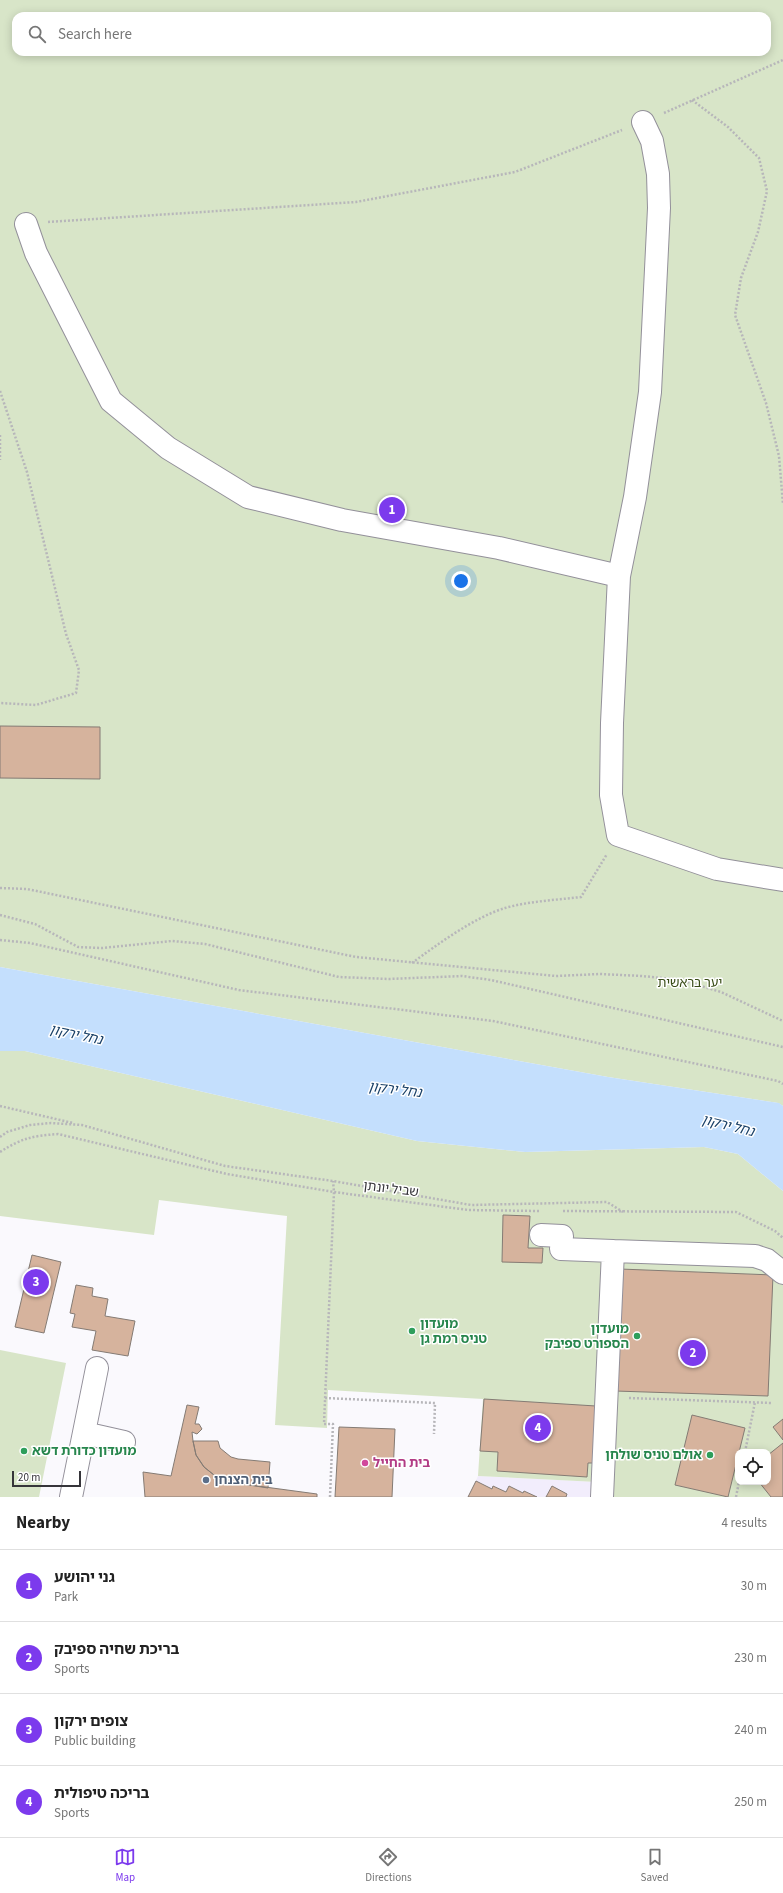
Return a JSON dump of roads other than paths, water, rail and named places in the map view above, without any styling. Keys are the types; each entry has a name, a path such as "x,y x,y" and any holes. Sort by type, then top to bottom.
{"lane":[{"path":"644,122 652,141 657,168 659,208 650,392 635,497 619,576 612,723 611,787 618,834 717,869 783,880"},
{"path":"26,224 36,253 111,401 168,448 248,497 342,520 499,548 619,576"},
{"path":"541,1235 562,1236 561,1249 755,1256 767,1260 783,1273"},
{"path":"602,1497 613,1251"},
{"path":"72,1497 97,1368"},
{"path":"84,1433 124,1442"}],"water":[{"name":"נחל ירקון","path":"0,967 608,1077 779,1103 783,1106 783,1191 738,1154 704,1147 525,1152 417,1141 25,1051 0,1051"}],"place":[{"name":"גני יהושע","path":"392,510"},
{"name":"צופים ירקון","path":"36,1282"},
{"name":"מועדון טניס רמת גן","path":"412,1331"},
{"name":"מועדון הספורט ספיבק","path":"637,1336"},
{"name":"בריכת שחיה ספיבק","path":"693,1353"},
{"name":"בריכה טיפולית","path":"538,1428"},
{"name":"מועדון כדורת דשא","path":"24,1451"},
{"name":"אולם טניס שולחן","path":"710,1455"},
{"name":"בית החייל","path":"365,1463"},
{"name":"בית הצנחן","path":"206,1480"}],"park label":[{"name":"יער בראשית","path":"690,983"}]}
